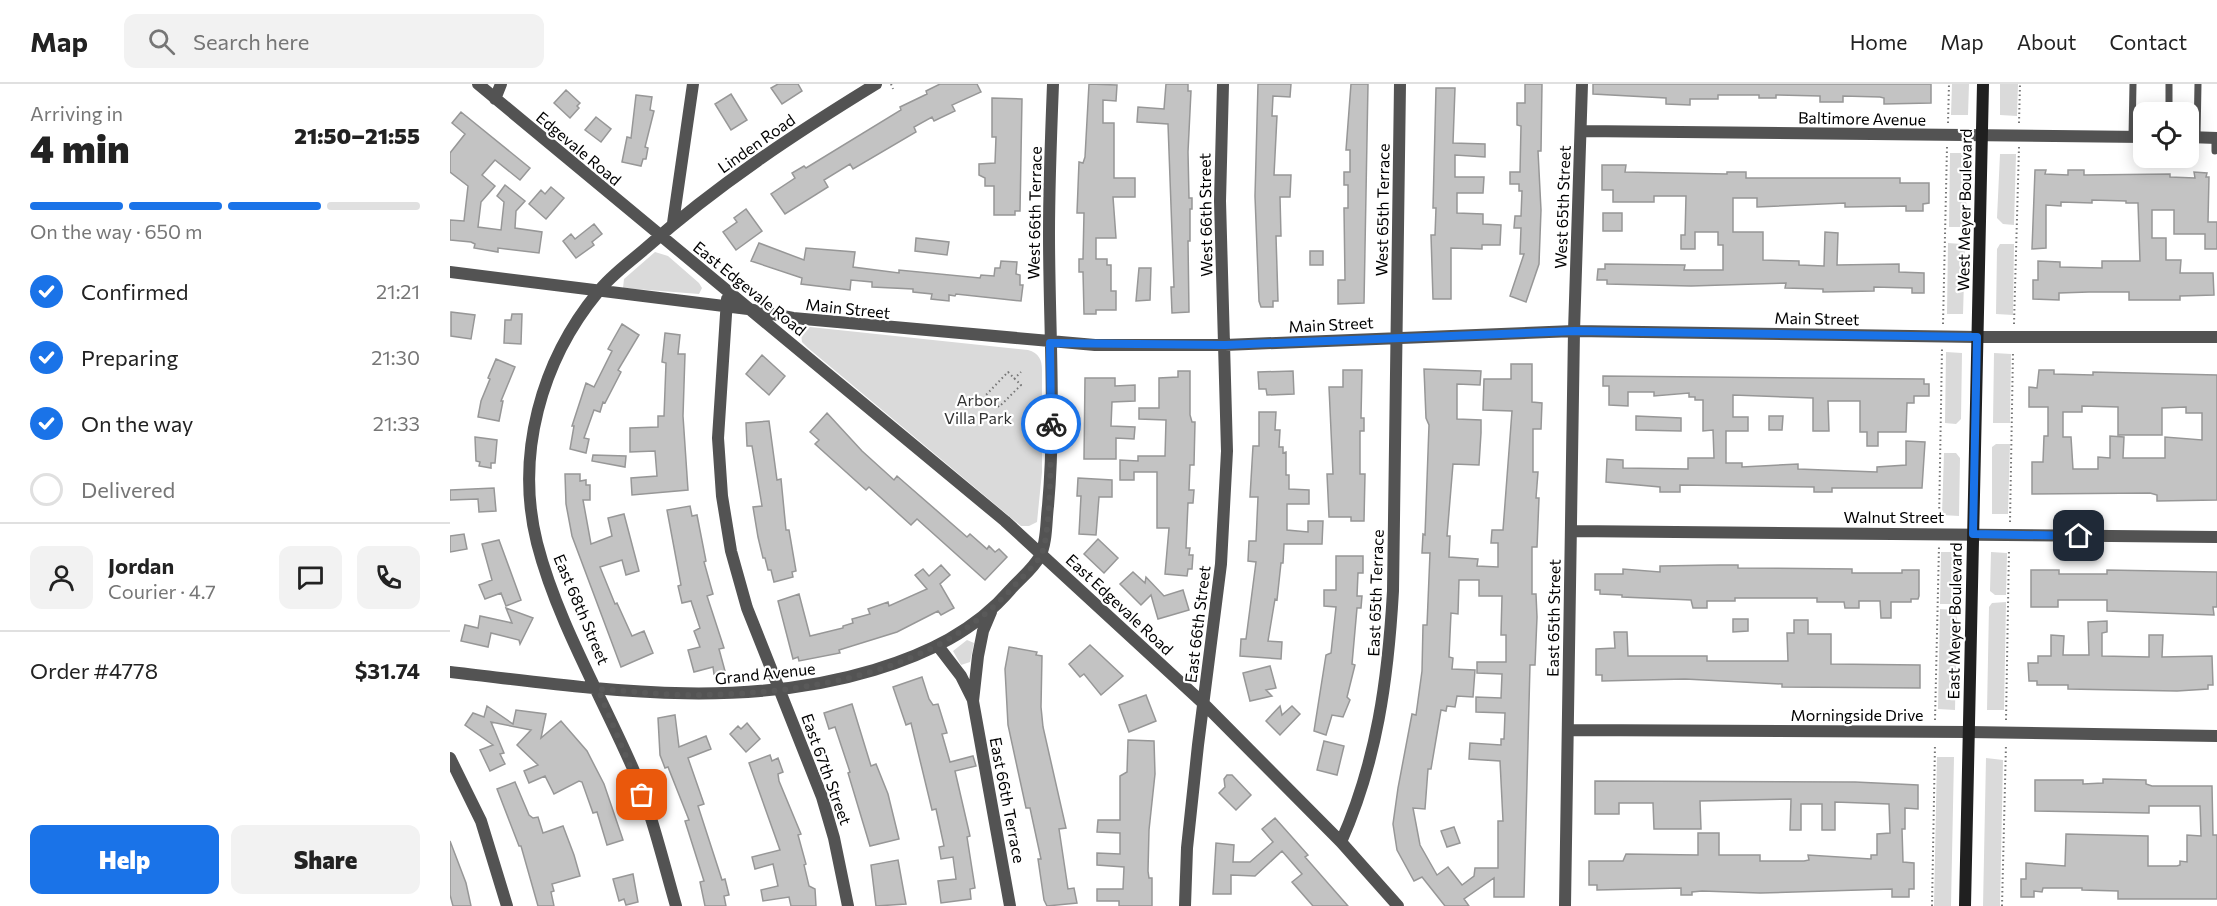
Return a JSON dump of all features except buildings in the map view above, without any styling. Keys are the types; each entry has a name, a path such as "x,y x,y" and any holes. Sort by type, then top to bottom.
{"main road":[{"name":"West Meyer Boulevard","path":"1977,337 1983,84"},
{"name":"East Meyer Boulevard","path":"1965,906 1977,337"}],"street":[{"name":"Edgevale Road","path":"478,84 659,236"},
{"path":"495,99 501,84"},
{"path":"673,223 693,84"},
{"name":"Linden Road","path":"659,236 673,223 780,145 876,84"},
{"name":"West 66th Terrace","path":"1050,343 1049,230 1053,84"},
{"name":"West 66th Street","path":"1223,84 1220,201 1225,345"},
{"name":"West 65th Terrace","path":"1397,337 1400,84"},
{"name":"West 65th Street","path":"1575,331 1582,84"},
{"name":"Baltimore Avenue","path":"1581,131 2133,137"},
{"path":"2199,137 2216,138"},
{"name":"East 68th Street","path":"659,236 598,291 566,339 541,393 532,434 530,482 537,542 555,596 635,775 676,906"},
{"name":"East Edgevale Road","path":"659,236 906,438 1041,555 1204,704 1341,842 1398,906"},
{"name":"Main Street","path":"450,272 726,306 803,320 1050,343 1225,345 1575,331 1977,337 2217,337"},
{"name":"East 67th Street","path":"728,292 718,438 722,496 731,551 747,608 822,798 837,850 848,906"},
{"name":"East 65th Street","path":"1565,906 1575,331"},
{"name":"East 65th Terrace","path":"1341,842 1369,769 1388,665 1393,591 1397,337"},
{"path":"1041,555 1051,464 1050,343"},
{"name":"East 66th Street","path":"1185,906 1187,848 1221,564 1227,452 1225,345"},
{"name":"Walnut Street","path":"1571,531 2217,537"},
{"name":"Grand Avenue","path":"450,672 598,689 700,696 780,691 836,681 896,664 938,646 992,611 1041,555"},
{"name":"East 66th Terrace","path":"992,611 983,631 974,701 1010,906"},
{"name":"East 66th Terrace","path":"938,646 961,676 974,701"},
{"name":"Morningside Drive","path":"1568,729 2217,736"},
{"path":"450,758 481,821 507,906"}],"lane":[{"path":"2133,84 2135,102"},
{"path":"2169,84 2169,102"},
{"path":"2196,102 2198,84"},
{"path":"2215,151 2216,138"}],"path":[{"path":"891,84 893,89"},
{"path":"1943,325 1949,84"},
{"path":"2014,325 2020,84"},
{"path":"1939,526 1942,341"},
{"path":"2010,527 2013,349"},
{"path":"1008,372 1014,379 1021,385 999,407 986,395 1008,372"},
{"path":"1014,379 1021,372"},
{"path":"1935,723 1939,541"},
{"path":"2006,723 2009,543"},
{"path":"1932,906 1935,745"},
{"path":"2002,906 2006,745"}],"green space":[{"path":"1952,84 1969,84 1968,115 1951,115"},
{"path":"2000,84 2018,84 2017,116 2000,115"},
{"path":"1950,153 1967,153 1966,222 1962,227 1949,227"},
{"path":"2000,154 2016,154 2014,225 2003,224 1997,218"},
{"path":"1948,243 1961,244 1965,249 1963,314 1947,314"},
{"path":"2000,244 2014,244 2013,315 1996,314 1997,249"},
{"path":"655,252 668,256 699,283 702,288 699,294 623,288 624,279"},
{"name":"Arbor Villa Park","path":"810,327 1028,350 1037,355 1042,370 1042,472 1037,522 1029,526 1021,526 808,348 802,342 801,334"},
{"path":"1946,352 1962,353 1961,419 1956,424 1945,423"},
{"path":"1994,353 2011,354 2010,423 1993,423"},
{"path":"1996,444 2010,444 2008,514 1992,514 1992,447"},
{"path":"1944,453 1956,453 1960,458 1959,516 1942,515"},
{"path":"1941,552 1959,552 1958,600 1955,604 1940,604"},
{"path":"1991,552 2007,553 2006,595 1995,595 1990,591"},
{"path":"2006,602 2004,710 1987,710 1989,607 1992,603"},
{"path":"1940,609 1957,610 1955,710 1938,709"},
{"path":"967,640 974,643 970,662 961,665 953,651"},
{"path":"1937,757 1954,757 1951,906 1934,906"},
{"path":"1986,758 2003,760 2000,906 1983,906"}],"way so far":[{"path":"642,795 598,689 700,696 780,691 836,681 896,664 951,639 992,611 1041,555 1050,484 1051,424"}],"route":[{"path":"1051,424 1050,343 1225,345 1575,331 1977,337 1973,534 2079,536"}]}
